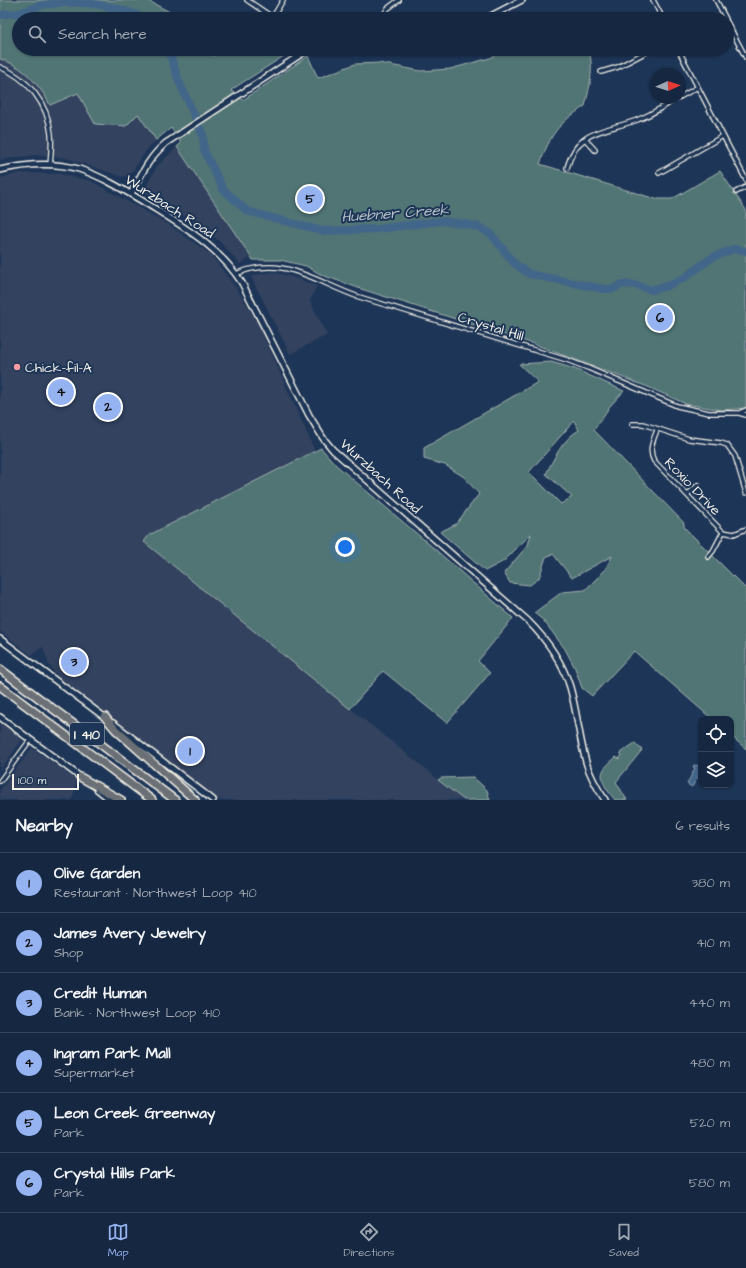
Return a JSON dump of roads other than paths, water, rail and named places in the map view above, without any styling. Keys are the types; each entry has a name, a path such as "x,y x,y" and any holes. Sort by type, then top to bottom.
{"highway":[{"name":"I 410","path":"0,669 175,800"},
{"name":"I 410","path":"0,686 152,800"},
{"path":"104,717 116,730 195,800"},
{"path":"80,777 121,800"}],"main road":[{"path":"499,12 522,0"},
{"path":"130,194 154,154 166,143 297,56"},
{"name":"Wurzbach Road","path":"0,170 16,166 50,165 78,169 106,180 193,232 223,258 236,274 253,304 309,415 323,438 333,450 528,621 548,644 559,660 570,686 586,760 591,776 605,800"},
{"path":"0,639 213,800"},
{"path":"0,717 111,800"}],"street":[{"path":"247,0 265,12"},
{"path":"277,12 283,0"},
{"path":"386,12 387,9 399,0"},
{"path":"653,0 659,12"},
{"path":"716,0 722,12"},
{"path":"734,35 746,58"},
{"path":"601,72 618,68 639,56"},
{"path":"682,56 746,180"},
{"path":"0,67 12,72 26,83 41,103 48,119 51,132 52,144 50,165"},
{"path":"686,93 698,87"},
{"path":"567,168 574,151 585,139 599,131 638,120 667,104"},
{"path":"659,173 723,136"},
{"path":"585,139 595,150"},
{"path":"736,192 746,187"},
{"name":"Crystal Hill","path":"236,274 264,266 290,268 356,296 581,365 678,406 709,413 746,414"},
{"name":"Crystal Hill","path":"739,413 746,410"},
{"path":"632,424 643,424 657,430 689,439 726,445 731,449 735,456 746,492"},
{"name":"Roxio Drive","path":"657,430 651,445 651,457 654,462 723,532 734,534 746,529"},
{"path":"687,496 698,485"},
{"path":"708,557 713,551 723,532"},
{"path":"0,781 30,740"}],"waterway":[{"name":"Huebner Creek","path":"22,12 42,5 69,3 95,4 128,12"},
{"name":"Huebner Creek","path":"0,15 12,14"},
{"name":"Huebner Creek","path":"170,56 179,81 203,135 204,150 223,189 247,211 323,231 377,229 441,221 466,224 479,227 491,234 514,263 529,274 604,289 613,289 622,284 637,285 651,290 667,286 684,278 713,257 734,249 746,251"}],"place":[{"name":"Leon Creek Greenway","path":"310,199"},
{"name":"Crystal Hills Park","path":"660,318"},
{"name":"Chick-fil-A","path":"17,367"},
{"name":"Ingram Park Mall","path":"61,392"},
{"name":"James Avery Jewelry","path":"108,407"},
{"name":"Credit Human","path":"74,662"},
{"name":"Olive Garden","path":"190,751"}]}
